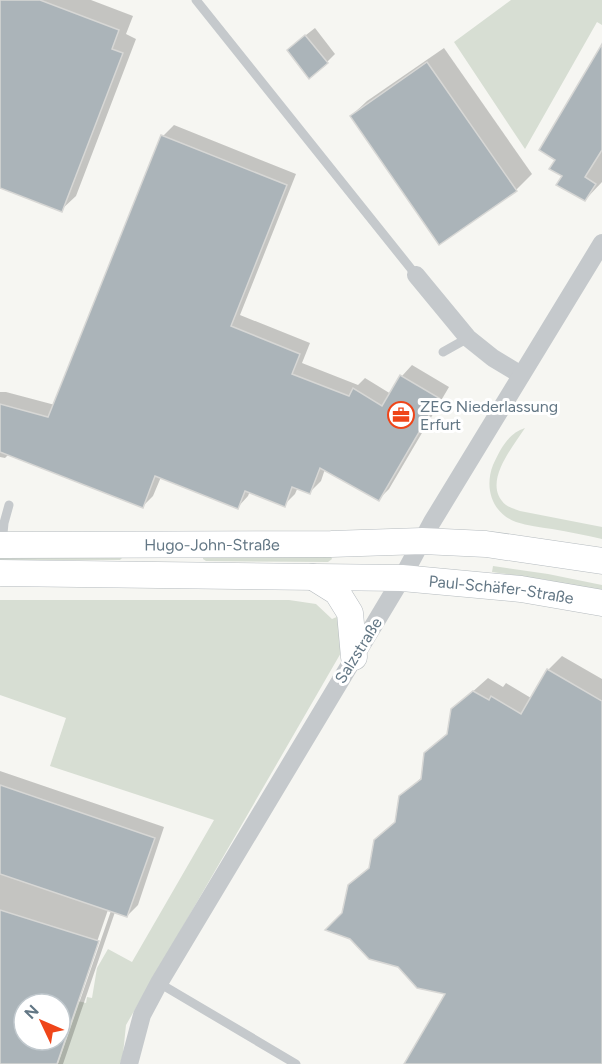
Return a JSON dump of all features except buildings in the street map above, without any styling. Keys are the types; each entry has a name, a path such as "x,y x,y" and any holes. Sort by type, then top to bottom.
{"main road":[{"name":"Hugo-John-Straße","path":"1,545 320,544 422,541"},
{"path":"422,541 486,544 602,561"},
{"name":"Hugo-John-Straße","path":"0,573 402,578"},
{"path":"313,577 337,592 351,613 354,657"},
{"name":"Paul-Schäfer-Straße","path":"402,578 521,589 602,603"}],"street":[{"name":"Salzstraße","path":"129,1064 142,1015 159,983 402,578 520,375 602,243"},
{"path":"417,275 468,338 493,358 520,375"}],"lane":[{"path":"196,0 417,275"},
{"path":"443,352 468,338"},
{"path":"1,545 9,505"},
{"path":"159,983 296,1064"}],"shaded area":[{"path":"511,0 602,0 602,25 597,22 525,149 454,42"},
{"path":"525,428 501,466 497,487 499,496 506,505 520,511 602,527 602,539 516,522 501,513 496,506 492,499 489,482 493,465 509,438"},
{"path":"0,554 122,556 122,558 120,560 0,560"},
{"path":"203,556 331,556 332,559 328,562 206,561"},
{"path":"493,566 602,585 602,592 547,580 492,572"},
{"path":"0,600 289,600 316,604 332,619 339,616 342,651 126,1025 120,1064 57,1064 61,1052 72,1052 72,1019 78,1001 86,1003 87,997 92,998 97,968 108,949 132,962 214,820 50,766 66,718 0,695"}],"place":[{"name":"ZEG Niederlassung Erfurt","path":"401,415"}]}
